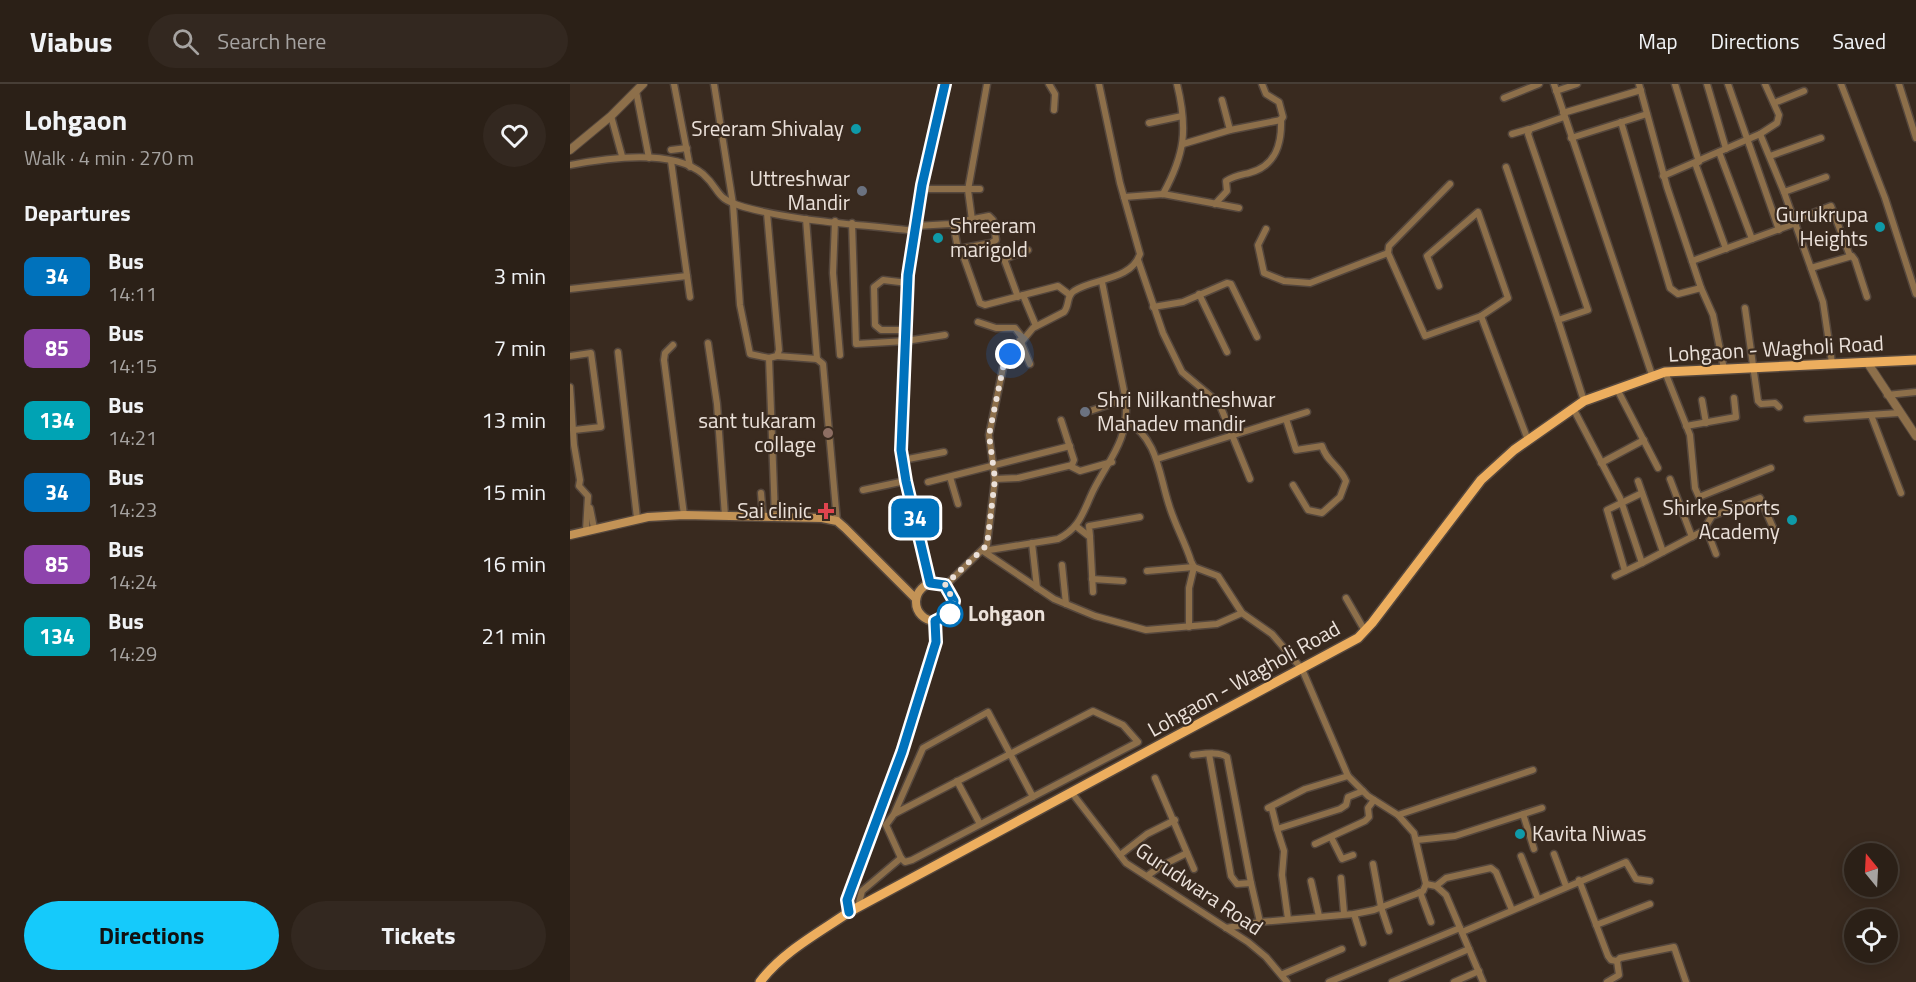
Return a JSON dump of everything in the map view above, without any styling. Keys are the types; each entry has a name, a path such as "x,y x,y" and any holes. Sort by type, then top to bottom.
{"main road":[{"name":"Lohgaon - Wagholi Road","path":"760,982 787,956 853,910 1343,648 1365,631 1481,480 1528,440 1584,401 1665,372 1916,360"},
{"path":"570,535 637,518 684,515 822,518 837,521 916,599 919,612 923,617 935,621 947,617 954,607 953,595 945,585 930,583 921,588 916,599"},
{"path":"853,910 847,900 902,752 936,642 935,621"}],"street":[{"path":"570,150 611,116 643,84"},
{"path":"674,84 690,168"},
{"path":"714,84 734,204 740,305 746,346 750,354 769,358 777,356 817,358 824,364 837,521"},
{"path":"930,583 903,460 906,330 908,283 921,189 945,84"},
{"path":"972,219 968,190 987,84"},
{"path":"1049,84 1055,94 1054,110"},
{"path":"1099,84 1124,196 1139,249 1138,260 1153,307 1182,372 1219,403 1250,479"},
{"path":"1163,194 1180,161 1183,144 1177,84"},
{"path":"1215,204 1227,191 1226,180 1252,172 1275,157 1280,144 1280,102 1266,94 1262,84"},
{"path":"1504,98 1539,84"},
{"path":"1577,84 1555,87 1652,375"},
{"path":"1675,84 1697,162 1726,249"},
{"path":"1707,84 1723,151 1752,239"},
{"path":"1728,84 1779,230"},
{"path":"1664,176 1760,134 1779,119 1766,84"},
{"path":"1841,84 1885,198 1916,294"},
{"path":"1899,84 1916,138"},
{"path":"1512,134 1640,87 1664,176 1701,288 1713,315 1724,369"},
{"path":"636,91 649,158"},
{"path":"1774,103 1804,91"},
{"path":"1222,100 1230,130"},
{"path":"1571,138 1647,114"},
{"path":"611,116 622,156"},
{"path":"1149,123 1182,116"},
{"path":"1183,144 1230,130 1281,119"},
{"path":"1621,122 1670,288 1678,294 1701,288"},
{"path":"1530,129 1528,134 1588,310 1558,320"},
{"path":"1760,134 1796,222 1823,302 1832,363"},
{"path":"1770,156 1821,138"},
{"path":"671,150 687,148"},
{"path":"570,165 622,156 671,161 701,173 718,196 734,204 767,213 806,219 915,228 972,219 992,218 996,236 994,242 958,249 953,223"},
{"path":"671,161 690,297"},
{"path":"1506,167 1584,401"},
{"path":"1784,192 1826,177"},
{"path":"1439,286 1426,256 1478,212 1508,298 1481,316 1425,336 1389,252 1389,246 1450,184"},
{"path":"921,189 980,189"},
{"path":"1124,196 1163,194 1239,208"},
{"path":"1692,261 1779,230 1831,207 1850,256 1855,260 1867,297"},
{"path":"767,213 779,350 777,356"},
{"path":"806,219 817,358"},
{"path":"835,221 833,273 840,355"},
{"path":"852,223 856,344 906,341 945,334"},
{"path":"1266,229 1258,245 1264,273 1284,281 1310,283 1389,252"},
{"path":"1000,248 1020,296 1036,326"},
{"path":"1004,259 1028,250"},
{"path":"1811,268 1850,256"},
{"path":"964,258 980,303 985,305 1058,286 1070,295"},
{"path":"983,551 987,545 995,479 989,435 1004,363 1021,339 1036,326 1064,312 1070,295 1078,289 1102,282 1127,269 1138,260"},
{"path":"570,289 687,276"},
{"path":"906,330 881,330 875,325 874,286 883,280 908,283"},
{"path":"945,585 970,559 983,551 1058,538 1077,527 1093,491 1112,462 1127,421 1126,399 1102,282"},
{"path":"1153,307 1183,302 1222,284 1231,284 1257,337"},
{"path":"1199,294 1227,352"},
{"path":"1745,308 1759,403 1775,403 1779,407"},
{"path":"1481,316 1528,440"},
{"path":"978,322 996,328 1015,328 1030,364"},
{"path":"708,342 717,404 725,516"},
{"path":"673,345 665,353 664,360 684,515"},
{"path":"618,352 637,518"},
{"path":"570,356 591,353 601,427 574,430"},
{"path":"769,358 775,517"},
{"path":"1867,362 1886,395 1916,436"},
{"path":"1665,372 1691,441 1695,488 1699,497 1771,468"},
{"path":"570,387 579,486 588,496 590,529"},
{"path":"1617,388 1659,468"},
{"path":"1886,395 1916,392"},
{"path":"1686,426 1736,417 1734,398"},
{"path":"1090,411 1126,399"},
{"path":"1702,400 1706,423"},
{"path":"1573,408 1621,502 1642,563"},
{"path":"1157,459 1232,438 1307,412"},
{"path":"1807,420 1899,413"},
{"path":"1871,415 1901,493"},
{"path":"1286,419 1296,450 1322,446 1325,457 1341,472 1346,481 1340,497 1322,513 1308,510 1293,485"},
{"path":"1061,420 1074,459 1070,466"},
{"path":"1127,421 1141,432 1157,459 1169,506 1194,567 1190,581 1189,627"},
{"path":"1601,463 1644,440"},
{"path":"928,482 1070,446"},
{"path":"903,460 945,452"},
{"path":"995,479 1018,478 1070,466 1080,471 1112,462"},
{"path":"570,474 579,472"},
{"path":"950,477 958,504"},
{"path":"1670,479 1692,537"},
{"path":"863,490 906,481"},
{"path":"1638,481 1663,552"},
{"path":"1625,571 1607,510 1642,493"},
{"path":"762,494 763,517"},
{"path":"1615,576 1692,537 1706,528 1712,516 1760,498 1774,532"},
{"path":"1092,592 1089,526 1140,517"},
{"path":"1077,527 1090,537"},
{"path":"1706,528 1716,554"},
{"path":"1032,543 1037,588"},
{"path":"983,551 1037,588 1066,604 1095,616 1146,630 1217,624 1242,614"},
{"path":"1062,565 1066,604"},
{"path":"1147,571 1194,567 1218,576 1242,614 1272,634 1302,669 1348,776 1374,800 1398,815 1411,828 1417,840 1426,884 1420,892 1381,907 1354,914 1344,913 1260,922 1226,928"},
{"path":"1092,579 1123,581"},
{"path":"1346,598 1365,631"},
{"path":"894,814 957,781 1010,754 1093,711 1123,725 1138,742 1033,797 980,824 912,860 905,862 901,858 886,825 894,814 923,748 988,712 1010,754 1033,797"},
{"path":"1209,754 1231,876 1237,884 1251,883"},
{"path":"1193,755 1209,754 1227,757 1260,922"},
{"path":"1398,815 1533,770"},
{"path":"1288,919 1282,875 1285,856 1270,809 1305,789 1348,776"},
{"path":"1155,778 1175,819 1194,869"},
{"path":"957,781 980,824"},
{"path":"1277,829 1340,809 1346,804 1348,797 1363,791"},
{"name":"Gurudwara Road","path":"1072,793 1120,855 1147,876 1248,942 1283,975 1287,982"},
{"path":"1315,844 1367,819 1368,808 1374,800"},
{"path":"1417,840 1455,836 1542,808"},
{"path":"1523,814 1534,849"},
{"path":"1120,855 1147,834 1175,819"},
{"path":"1331,837 1342,859 1353,855"},
{"path":"1147,876 1169,861 1188,853"},
{"path":"1554,854 1566,886"},
{"path":"1521,856 1538,899"},
{"path":"853,910 862,891 901,858"},
{"path":"1329,982 1626,862 1636,879 1650,881"},
{"path":"1373,864 1381,907 1389,931"},
{"path":"1436,886 1446,878 1491,868 1496,872 1512,910"},
{"path":"1341,878 1344,913"},
{"path":"1579,880 1611,960 1617,961 1625,956 1674,947 1686,982"},
{"path":"1311,881 1319,916"},
{"path":"1426,884 1436,886 1446,895 1483,982"},
{"path":"1420,892 1431,922"},
{"path":"1596,926 1650,904"},
{"path":"1354,914 1363,942"},
{"path":"1283,975 1342,949"},
{"path":"1392,982 1469,949"},
{"path":"1607,982 1619,975 1617,961"},
{"path":"1454,982 1479,971"}],"bus line":[{"name":"34","path":"849,912 847,900 902,752 936,642 935,621 947,617 954,607 953,595 945,585 930,583 901,450 908,275 922,185 945,84"}],"place":[{"name":"Sreeram Shivalay","path":"856,129"},
{"name":"Uttreshwar Mandir","path":"862,191"},
{"name":"Gurukrupa Heights","path":"1880,227"},
{"name":"Shreeram marigold","path":"938,238"},
{"name":"Shri Nilkantheshwar Mahadev mandir","path":"1085,412"},
{"name":"sant tukaram collage","path":"828,433"},
{"name":"Sai clinic","path":"826,511"},
{"name":"Shirke Sports Academy","path":"1792,520"},
{"name":"Lohgaon","path":"950,614"},
{"name":"Kavita Niwas","path":"1520,834"}],"route":[{"path":"950,614 954,607 953,595 945,585 987,545 995,479 989,435 1004,363 1010,354"}]}
